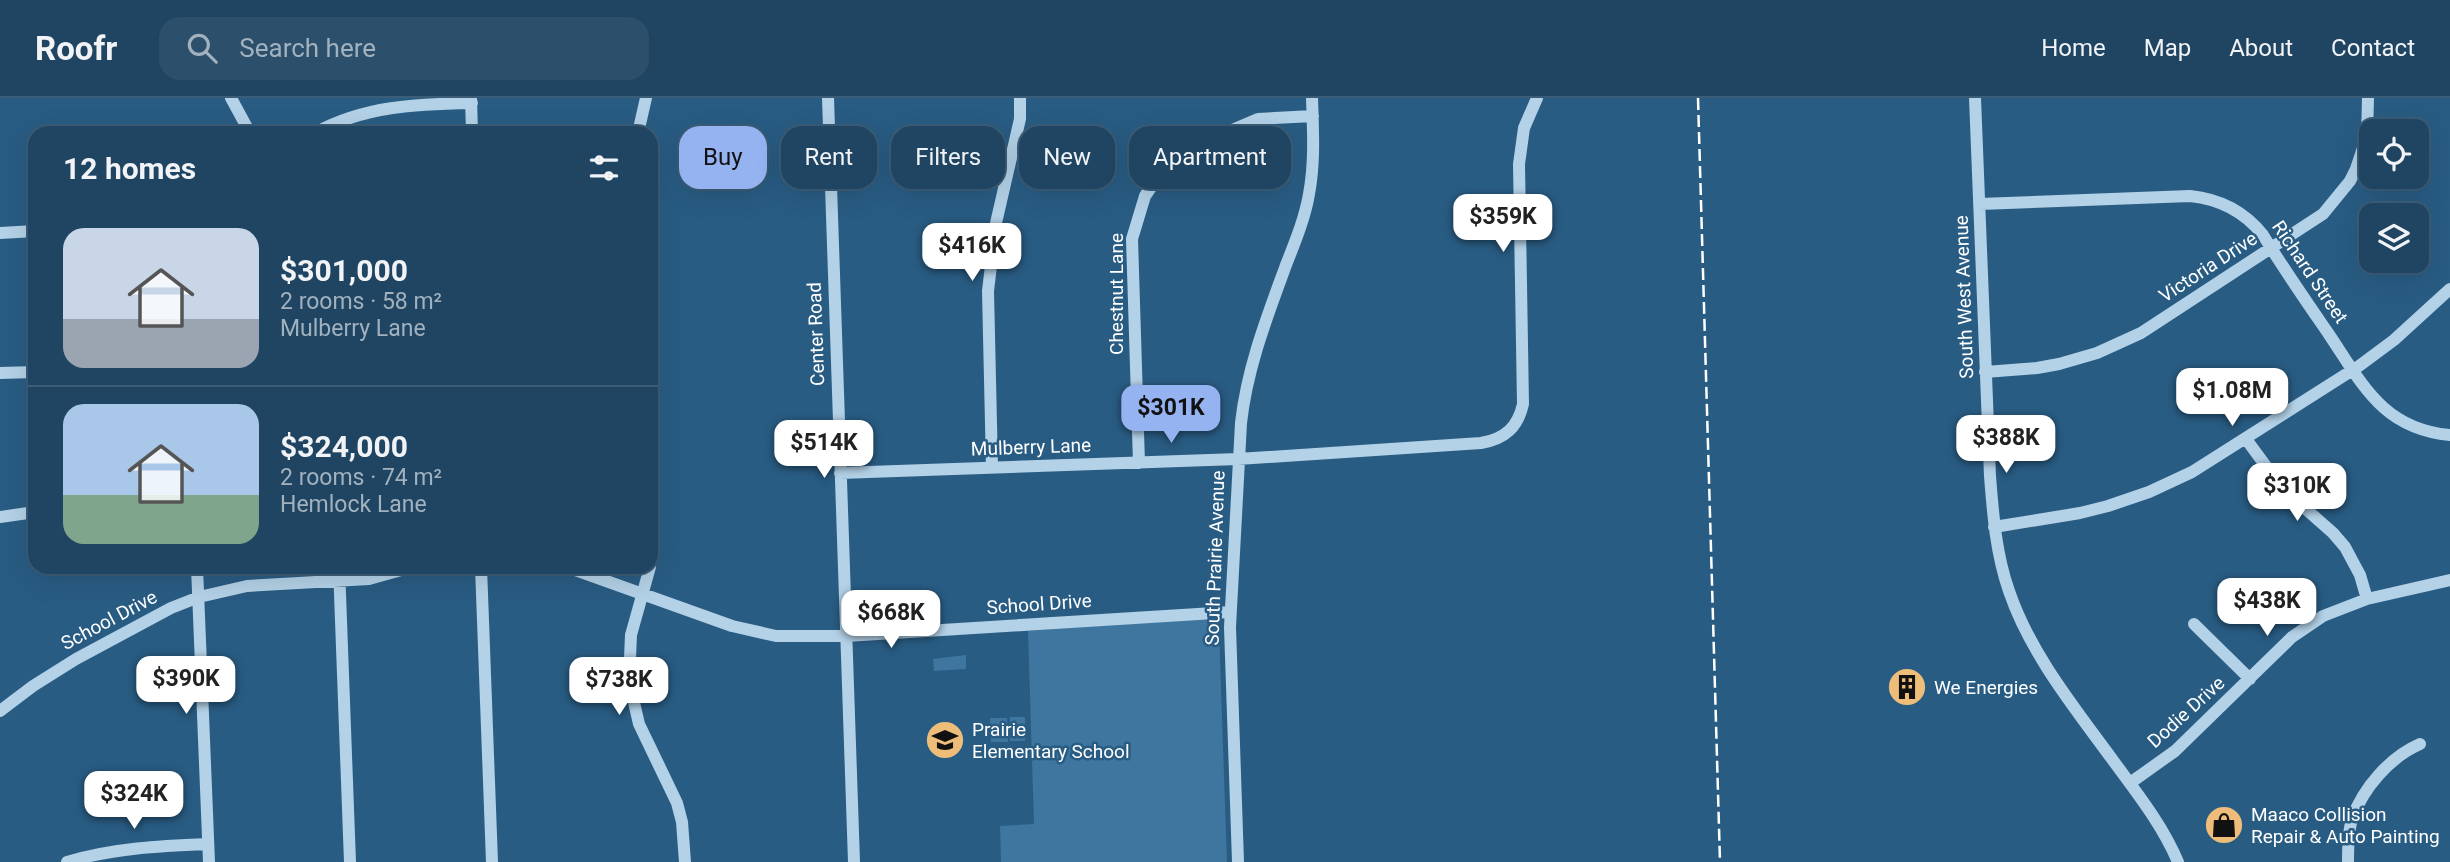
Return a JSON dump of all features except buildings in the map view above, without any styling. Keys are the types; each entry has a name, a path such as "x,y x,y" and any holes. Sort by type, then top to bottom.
{"street":[{"path":"231,98 246,126"},
{"path":"640,126 646,98"},
{"name":"Center Road","path":"828,98 854,862"},
{"path":"992,468 988,292 996,223 1020,119 1020,98"},
{"name":"South Prairie Avenue","path":"1238,862 1230,612 1243,405 1250,370 1308,200 1313,166 1312,98"},
{"name":"Mulberry Lane","path":"840,473 1238,459 1481,443 1499,439 1512,429 1521,414 1524,396 1519,164 1524,128 1537,98"},
{"name":"South West Avenue","path":"1975,98 1985,372 1994,527 2009,591 2029,637 2058,683 2165,832 2178,862"},
{"name":"Victoria Drive","path":"1985,372 2037,368 2097,353 2141,333 2323,214 2350,181 2367,136 2368,98"},
{"path":"330,126 376,110 402,105 472,100 472,126"},
{"name":"Chestnut Lane","path":"1139,463 1132,239 1145,196 1173,162 1232,130 1258,119 1313,116"},
{"name":"Richard Street","path":"1980,204 2201,197 2227,205 2253,223 2372,397 2398,419 2422,429 2450,435"},
{"path":"0,233 28,231"},
{"path":"1994,527 2080,513 2149,492 2193,472 2394,340 2450,289"},
{"path":"0,373 28,372"},
{"path":"2246,439 2282,488 2345,547 2360,575 2367,599"},
{"path":"0,516 28,513"},
{"path":"197,574 209,862"},
{"path":"339,574 350,862"},
{"name":"School Drive","path":"0,711 33,685 76,659 171,608 199,597 247,586 340,582 387,574"},
{"path":"481,574 492,862"},
{"name":"School Drive","path":"587,574 732,626 799,637 1230,612"},
{"path":"648,574 631,635 629,681 639,724 677,803 683,831 685,862"},
{"name":"Dodie Drive","path":"2130,783 2175,751 2292,637 2310,624 2343,607 2367,599 2450,580"},
{"path":"2194,624 2250,678"},
{"path":"2348,862 2352,820 2362,799 2389,764 2420,744"},
{"path":"67,862 114,850 148,846 208,845"}],"shaded area":[{"path":"1211,618 1219,623 1227,862 1001,862 1000,826 1034,824 1028,631"},
{"path":"966,655 966,669 934,671 933,659"},
{"path":"1010,717 1025,717 1025,741 1010,741"},
{"path":"990,718 1007,718 1008,742 991,742"}],"railway":[{"path":"1698,98 1720,862"}],"place":[{"name":"We Energies","path":"1907,687"},
{"name":"Prairie Elementary School","path":"945,740"},
{"name":"Maaco Collision Repair & Auto Painting","path":"2224,825"}]}
